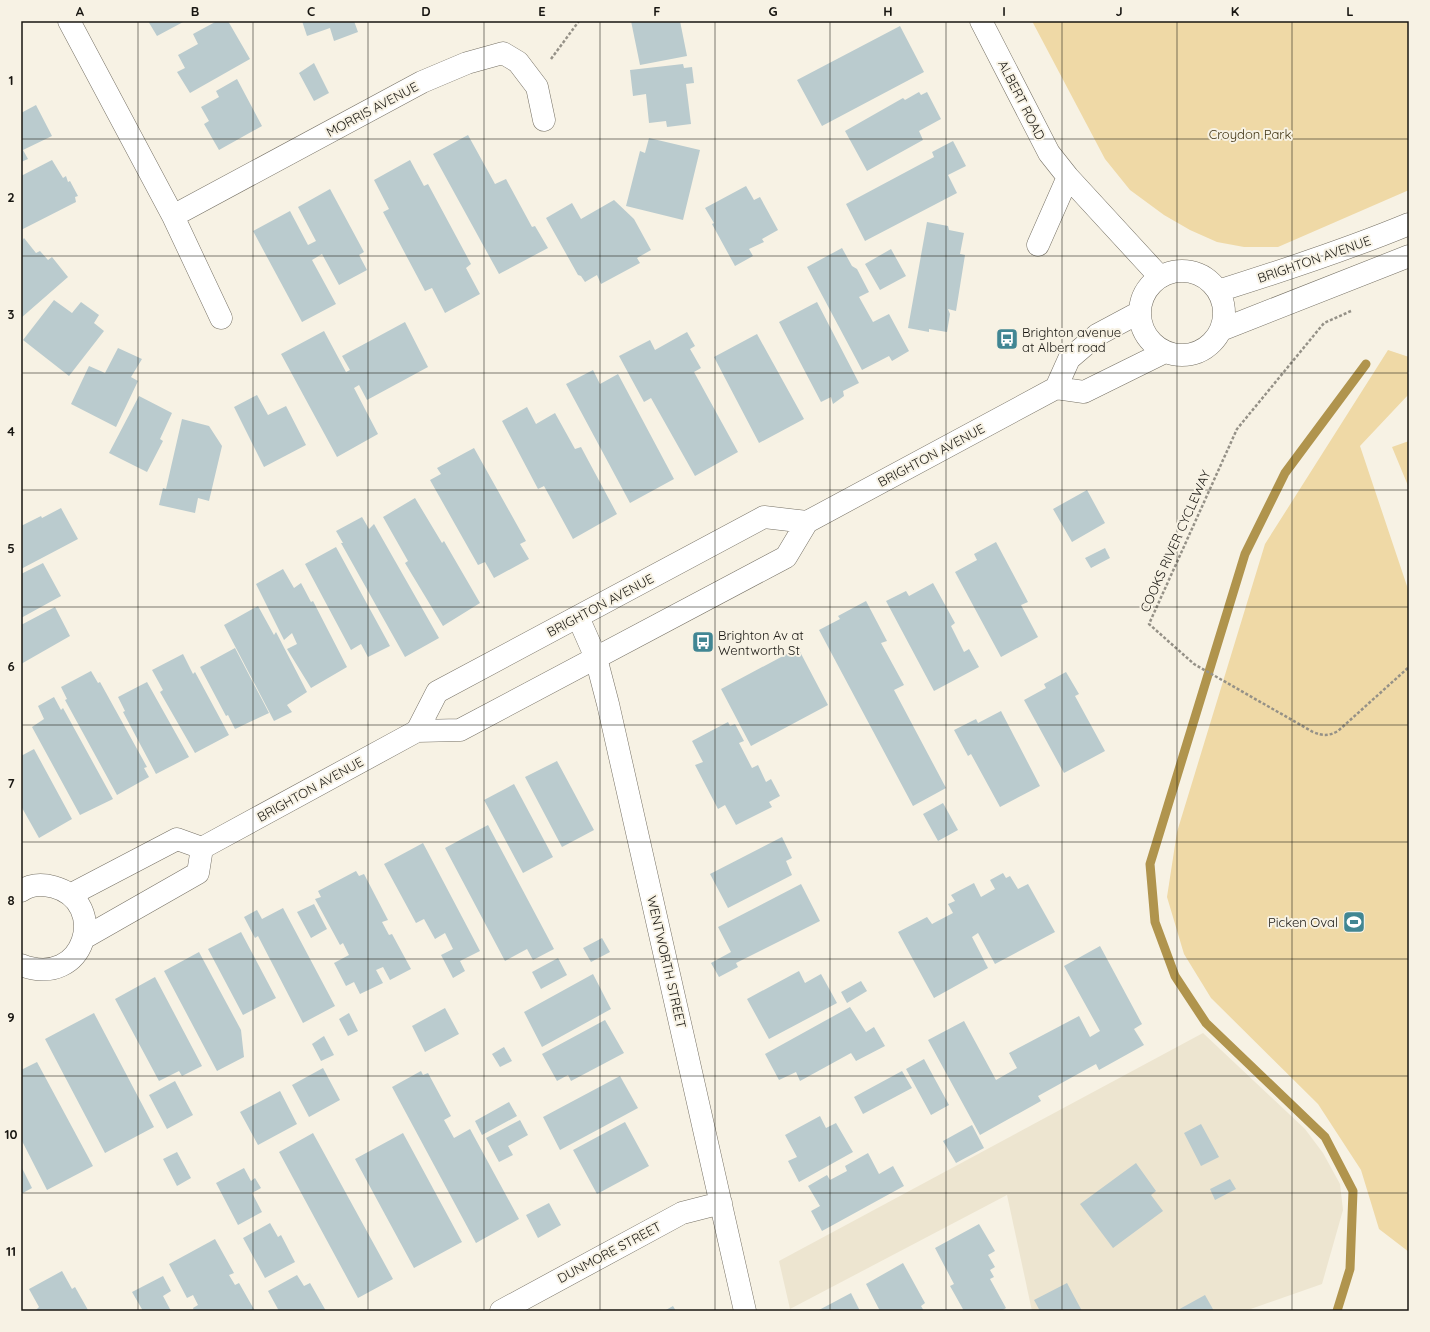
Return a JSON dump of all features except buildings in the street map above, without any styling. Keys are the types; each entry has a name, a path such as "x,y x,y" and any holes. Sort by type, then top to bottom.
{"main road":[{"path":"69,21 173,216 221,318"},
{"name":"ALBERT ROAD","path":"981,21 1049,152 1068,177 1160,277"},
{"name":"MORRIS AVENUE","path":"173,216 422,82 467,63 503,53 518,62 537,86 544,120"},
{"path":"1038,244 1068,177"},
{"name":"BRIGHTON AVENUE","path":"1218,291 1304,264 1369,241 1409,224"},
{"path":"1221,330 1409,256"},
{"path":"1185,271 1198,275 1209,281 1218,291 1223,303 1224,317 1221,330 1214,341 1203,350 1177,356 1165,352 1154,345 1146,336 1141,324 1140,312 1142,298 1150,286 1160,277 1172,272 1185,271"},
{"path":"1140,312 1097,335 1069,359 1056,388 1084,392 1165,352"},
{"name":"BRIGHTON AVENUE","path":"202,848 417,731 460,730 786,557 807,522 1056,388"},
{"name":"BRIGHTON AVENUE","path":"417,731 437,692 764,517 807,522"},
{"name":"WENTWORTH STREET","path":"578,617 596,658 745,1311"},
{"path":"70,895 177,839 202,848 198,873 84,938"},
{"path":"21,891 36,885 48,885 60,888 70,895 78,904 83,914 84,938 79,950 70,960 60,967 47,970 34,969 21,965"},
{"name":"DUNMORE STREET","path":"500,1311 682,1213 721,1203"}],"path":[{"path":"534,82 579,21"},
{"name":"COOKS RIVER CYCLEWAY","path":"1357,308 1324,323 1237,429 1149,624 1194,664 1312,732 1330,736 1338,731 1409,667"}],"shaded area":[{"path":"1203,1033 1305,1129 1323,1153 1340,1184 1343,1210 1322,1284 1245,1311 1032,1311 1007,1195 790,1309 779,1261"}],"green space":[{"name":"Croydon Park","path":"1032,21 1409,21 1409,190 1278,247 1244,247 1217,242 1190,230 1164,215 1130,190 1105,159"},
{"path":"1388,350 1409,357 1409,394 1360,446 1409,592 1409,1252 1379,1229 1361,1170 1318,1104 1211,998 1184,954 1167,897 1177,832 1265,544"},
{"path":"1409,441 1409,488 1392,447"}],"waterway":[{"path":"1337,1311 1350,1269 1353,1191 1325,1137 1206,1023 1175,976 1155,922 1150,864 1245,554 1285,473 1366,364"}],"place":[{"name":"Brighton avenue at Albert road","path":"1007,339"},
{"name":"Brighton Av at Wentworth St","path":"703,642"},
{"name":"Picken Oval","path":"1354,922"}]}
